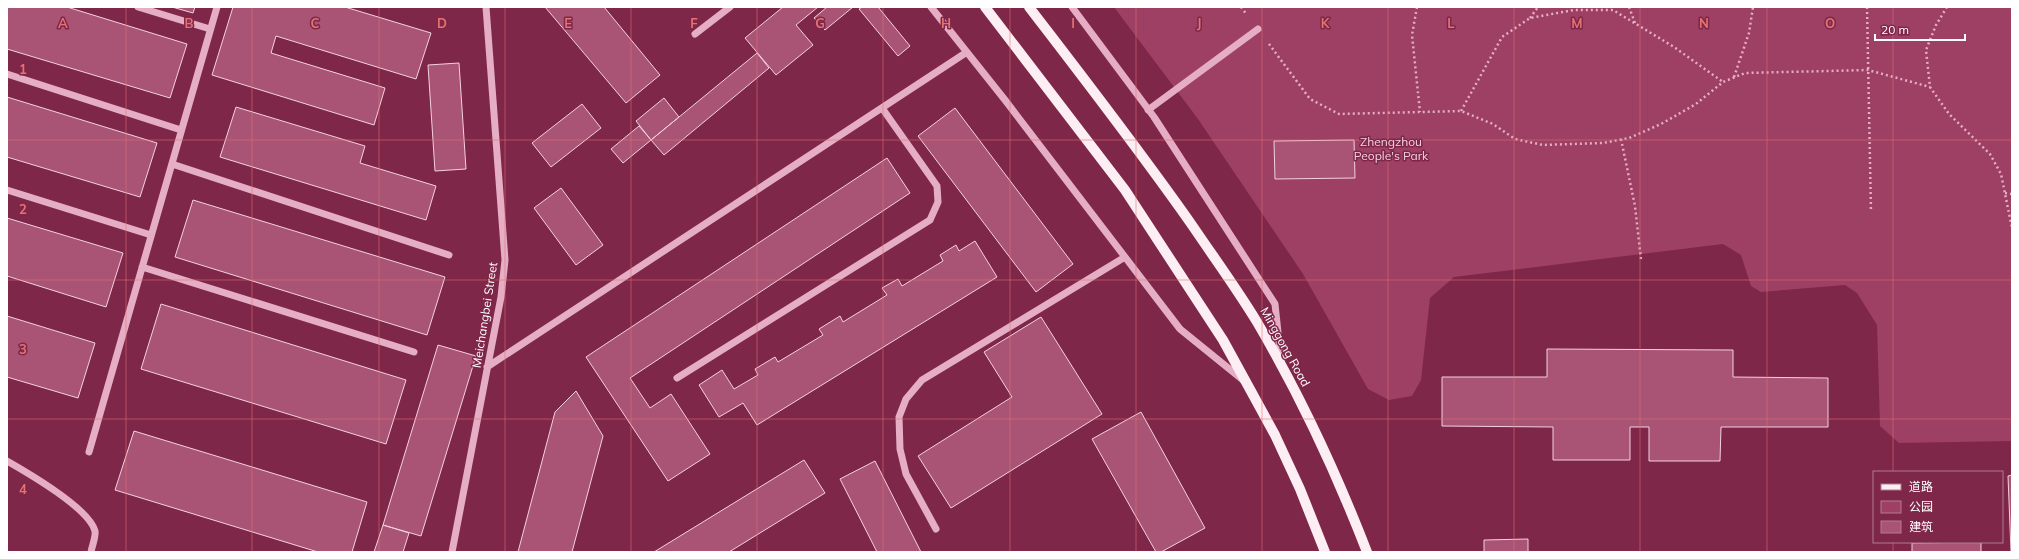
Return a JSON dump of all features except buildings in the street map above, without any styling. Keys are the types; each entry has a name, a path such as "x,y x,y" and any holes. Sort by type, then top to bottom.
{"main road":[{"path":"985,7 1125,190 1196,296 1248,384 1300,489 1325,552"},
{"name":"Minggong Road","path":"1029,7 1154,170 1228,276 1282,365 1309,418 1335,473 1367,552"}],"street":[{"path":"138,7 210,29"},
{"path":"90,452 217,7"},
{"name":"Meichangbei Street","path":"452,552 501,297 505,260 486,7"},
{"path":"695,34 730,7"},
{"path":"931,7 1180,329 1248,384"},
{"path":"1072,7 1148,110 1276,304 1282,365"},
{"path":"1148,110 1258,29"},
{"path":"487,367 967,52"},
{"path":"7,74 181,130"},
{"path":"677,378 930,220 938,202 937,186 882,108"},
{"path":"172,164 449,255"},
{"path":"7,190 151,235"},
{"path":"936,529 906,474 900,449 899,417 906,399 922,380 1125,257"},
{"path":"142,267 414,352"},
{"path":"7,461 51,486 92,523 96,533 91,552"}],"path":[{"path":"1241,7 1310,99 1339,114 1461,111 1493,124 1515,139 1544,145 1603,143 1629,138 1661,124 1696,104 1723,82 1745,73 1868,70 1930,87"},
{"path":"1417,7 1412,35 1420,112"},
{"path":"1461,111 1502,37 1530,18 1538,7"},
{"path":"1629,7 1636,23"},
{"path":"1734,77 1749,33 1753,7"},
{"path":"1867,7 1871,212"},
{"path":"1947,7 1936,25 1926,50 1930,87 1949,114 1990,154 2001,174 2012,228"},
{"path":"1530,18 1574,10 1613,10 1674,47 1723,82"},
{"path":"1621,139 1636,206 1641,259"},
{"path":"2004,193 2012,194"}],"green space":[{"name":"Zhengzhou People's Park","path":"1114,7 2012,7 2012,441 1899,443 1880,426 1877,325 1857,293 1845,285 1761,292 1751,286 1741,255 1723,244 1454,277 1430,298 1421,380 1412,396 1389,400 1368,389 1303,274 1198,119"}]}
